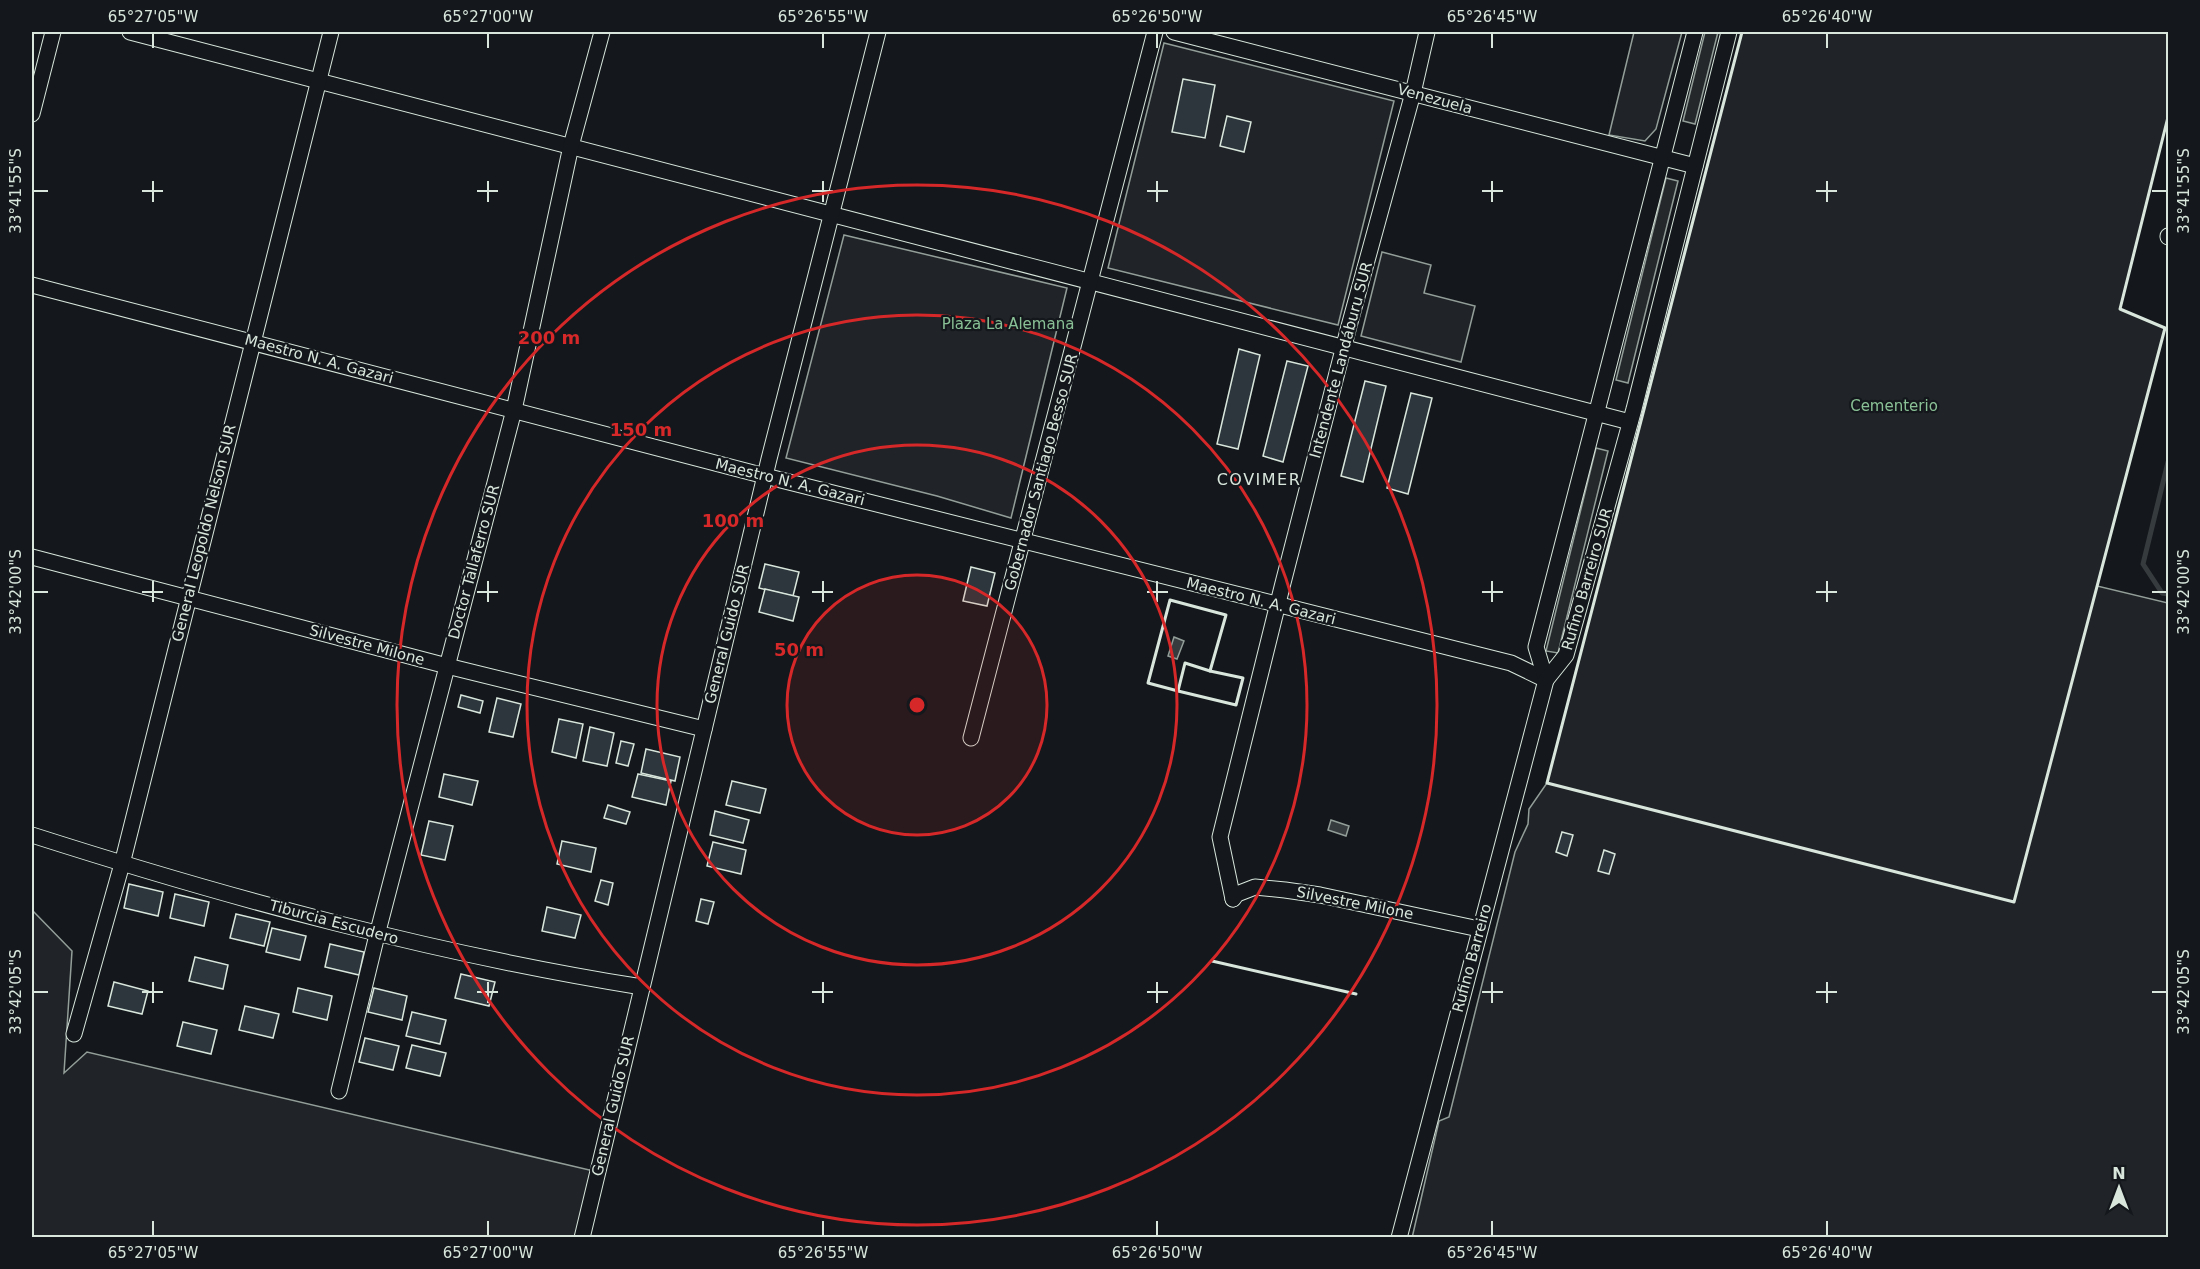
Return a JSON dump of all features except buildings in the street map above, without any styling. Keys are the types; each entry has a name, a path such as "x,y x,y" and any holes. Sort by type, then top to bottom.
{"street":[{"path":"32,114 53,32"},
{"path":"130,32 1630,422"},
{"name":"General Leopoldo Nelson SUR","path":"74,1034 122,864 331,32"},
{"name":"Doctor Tallaferro SUR","path":"339,1091 377,935 514,410 571,146 602,32"},
{"name":"General Guido SUR","path":"582,1238 765,476 878,32"},
{"name":"Gobernador Santiago Besso SUR","path":"971,738 1155,32"},
{"name":"Venezuela","path":"1174,32 1695,166"},
{"name":"Intendente Landáburu SUR","path":"1233,899 1220,837 1277,605 1413,93 1427,32"},
{"name":"Rufino Barreiro SUR","path":"1546,680 1536,647 1695,32"},
{"name":"Rufino Barreiro SUR","path":"1546,680 1566,655 1630,422 1729,32"},
{"name":"Maestro N. A. Gazari","path":"32,285 765,476 1511,663 1546,680"},
{"name":"Silvestre Milone","path":"32,557 447,666 704,729"},
{"name":"Rufino Barreiro","path":"1400,1238 1479,928 1546,680"},
{"name":"Tiburcia Escudero","path":"32,835 122,864 377,935 564,975 642,987"},
{"name":"Silvestre Milone","path":"1233,899 1238,894 1255,887 1286,890 1479,928"}],"green space":[{"path":"1634,32 1682,32 1656,129 1645,141 1609,135"},
{"name":"Cementerio","path":"1742,32 2168,32 2168,117 2120,309 2165,328 2097,586 2168,603 2168,1237 1412,1238 1439,1121 1449,1117 1515,852 1528,824 1529,809 1547,783"},
{"path":"1164,43 1394,101 1338,325 1108,268"},
{"name":"Plaza La Alemana","path":"844,235 1067,288 1011,518 937,496 786,458"},
{"path":"1382,252 1431,265 1424,293 1475,306 1461,362 1361,336"},
{"path":"32,910 72,951 64,1073 87,1052 598,1172 582,1237 32,1237"}],"shaded area":[{"path":"1705,32 1718,32 1695,124 1683,121"},
{"path":"1666,178 1678,181 1628,383 1616,380"},
{"path":"1596,448 1608,451 1558,653 1546,651"},
{"path":"1174,637 1184,641 1177,659 1168,656"},
{"path":"1331,820 1349,826 1346,836 1328,830"}],"waterway":[{"path":"2168,462 2143,564 2162,593 2168,594"}],"wall":[{"path":"1742,32 1547,783 2014,902 2165,328 2120,309 2168,117"},
{"path":"1170,600 1226,615 1210,671 1185,663 1178,691 1148,683 1170,600"},
{"path":"1178,691 1236,705 1243,678 1210,671"},
{"path":"1212,961 1356,994"}],"district":[{"name":"COVIMER","path":"1259,479"}]}
